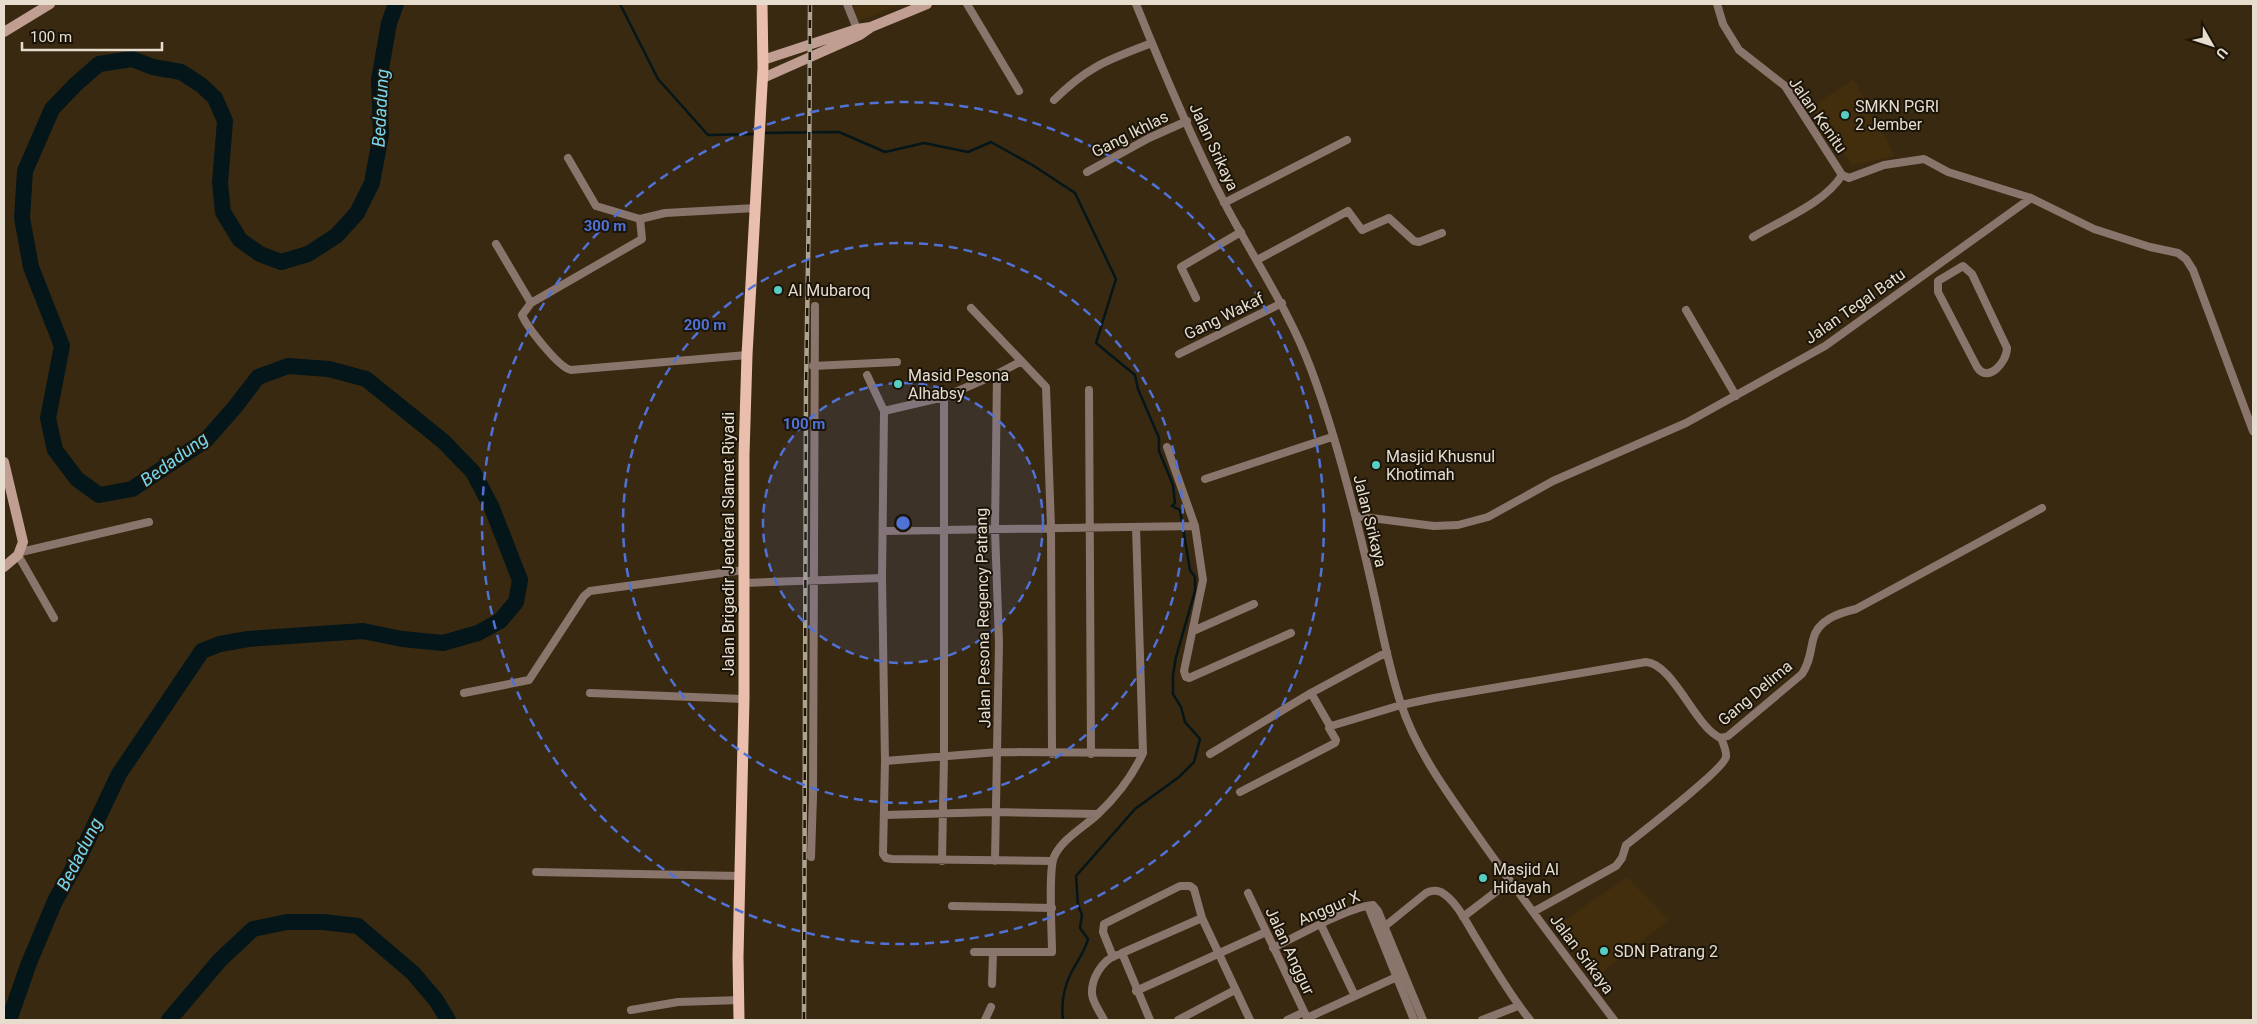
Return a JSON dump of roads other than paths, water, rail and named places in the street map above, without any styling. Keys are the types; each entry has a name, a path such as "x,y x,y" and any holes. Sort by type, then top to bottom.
{"main road":[{"path":"4,32 50,4"},
{"name":"Jalan Brigadir Jenderal Slamet Riyadi","path":"740,1020 738,957 744,699 744,455 747,355 761,123 763,68 762,4"},
{"path":"763,68 857,29 871,27 927,4"},
{"path":"763,68 860,36 871,27"},
{"path":"4,462 22,531 23,542 19,553 4,567"}],"street":[{"path":"847,4 857,29"},
{"path":"967,4 1019,91"},
{"name":"Jalan Srikaya","path":"1136,4 1186,121 1224,203 1282,303 1310,368 1356,516 1401,705 1424,755 1532,912 1614,1020"},
{"name":"Jalan Kenitu","path":"1717,4 1723,24 1739,50 1785,86 1842,175"},
{"path":"1054,100 1077,78 1094,66 1152,43"},
{"name":"Gang Ikhlas","path":"1087,172 1186,121"},
{"path":"1224,203 1347,140"},
{"path":"568,158 596,206 640,219 665,213 756,208"},
{"path":"1753,237 1825,195 1836,186 1842,175 1849,178 1884,165 1924,159 1948,172 2031,198 2094,229 2150,247 2178,253 2186,259 2193,270 2253,431"},
{"name":"Jalan Tegal Batu","path":"1356,516 1434,526 1476,522 1553,481 1686,423 1825,346 2031,198"},
{"path":"1257,260 1348,212 1362,230 1389,218 1414,241 1419,242 1442,233"},
{"path":"640,219 642,239 531,303 523,314 524,319 561,366 567,370 747,355"},
{"path":"1196,298 1181,267 1241,232"},
{"path":"496,244 531,303"},
{"path":"1944,259 1952,273"},
{"path":"1963,266 1972,274 2006,346 2007,352 2004,361 2000,367 1991,372 1986,373 1979,370 1938,292 1938,281 1952,273 1963,266"},
{"name":"Gang Wakaf","path":"1178,354 1282,303"},
{"path":"810,857 815,306"},
{"path":"971,308 1020,362 1046,387 1051,527 1052,754"},
{"path":"1686,310 1736,396"},
{"path":"814,366 897,362"},
{"path":"884,412 944,396 997,374 1020,362"},
{"name":"Jalan Pesona Regency Patrang","path":"995,861 999,643 995,530 997,374"},
{"path":"867,375 884,412 882,578 885,761 882,853 884,857 942,861 1052,862"},
{"path":"1089,390 1091,754"},
{"path":"942,861 944,756 944,396"},
{"path":"1205,479 1332,437"},
{"path":"1167,447 1192,526 1203,584 1184,671 1186,677 1189,678 1291,633"},
{"name":"Gang Delima","path":"1401,705 1650,662 1659,667 1678,688 1710,731 1721,738 1728,736 1802,674 1808,665 1813,638 1820,627 1834,614 1856,609 2042,508"},
{"path":"54,618 19,553 149,522"},
{"path":"883,531 1192,526"},
{"path":"974,952 1052,952 1052,862 1056,853 1098,814 1128,781 1143,754 1136,527"},
{"path":"464,693 530,680 584,596 595,589 744,570"},
{"path":"744,583 882,578"},
{"path":"1193,631 1254,604"},
{"path":"1210,754 1311,693 1387,652"},
{"path":"590,693 744,699"},
{"path":"1240,792 1335,743 1336,740 1330,726 1311,693"},
{"path":"1330,726 1401,705"},
{"path":"1532,912 1616,866 1622,858 1626,845 1697,787 1724,762 1726,754 1721,738"},
{"path":"885,761 998,752 1143,754"},
{"path":"884,815 995,812 1098,814"},
{"path":"536,872 740,876"},
{"path":"1463,917 1510,881"},
{"path":"1112,957 1102,932 1104,924 1180,886 1188,885 1194,889 1202,918 1250,1020"},
{"path":"1422,1020 1405,972 1384,927 1431,890 1440,892 1448,898 1463,917 1518,1006 1530,1020"},
{"name":"Jalan Anggur","path":"1248,893 1307,1017"},
{"name":"Anggur X","path":"1273,948 1321,925 1373,905 1384,927"},
{"path":"952,906 1052,908"},
{"path":"1368,906 1414,1020"},
{"path":"1104,1020 1094,1000 1092,987 1103,965 1112,957 1202,918"},
{"path":"1321,925 1355,996"},
{"path":"1136,991 1266,932"},
{"path":"992,984 993,952"},
{"path":"1122,953 1136,991 1150,1020"},
{"path":"1287,1020 1307,1017 1398,977 1405,972"},
{"path":"1178,1020 1235,990"},
{"path":"631,1010 678,1002 740,1000"},
{"path":"1482,1020 1518,1006"},
{"path":"985,1020 991,1007"}],"waterway":[{"name":"Bedadung","path":"9,1020 29,963 55,901 79,858 119,774 202,651 220,644 248,639 363,631 402,639 443,643 478,633 500,621 516,602 520,580 492,508 473,472 443,441 366,379 329,369 288,366 258,377 206,440 132,489 99,495 77,479 55,450 48,418 62,346 31,267 22,218 25,171 52,109 99,64 132,59 153,67 181,72 201,85 215,98 225,121 220,183 223,212 240,240 260,254 281,262 308,254 336,236 357,213 372,183 381,134 379,80 389,23 396,4"},
{"path":"620,4 658,79 708,135 755,134"},
{"path":"763,133 839,132 885,152 924,143 968,152 991,142 1034,166 1075,193 1116,279 1096,343 1135,375 1138,389 1159,438 1159,451 1173,485 1175,503 1172,506 1180,510 1190,570 1195,577 1195,591 1176,657 1173,675 1173,694 1181,707 1185,722 1200,739 1194,762 1179,777 1135,809 1076,876 1078,905 1082,915 1080,928 1088,939 1065,989 1063,1020"},
{"name":"Bedadung","path":"169,1020 220,960 253,929 287,922 323,922 358,926 413,973 436,1000 448,1020"}],"railway":[{"path":"804,1020 806,388 810,4"}],"place":[{"name":"SMKN PGRI 2 Jember","path":"1845,115"},
{"name":"Al Mubaroq","path":"778,290"},
{"name":"Masid Pesona Alhabsy","path":"898,384"},
{"name":"Masjid Khusnul Khotimah","path":"1376,465"},
{"name":"Masjid Al Hidayah","path":"1483,878"},
{"name":"SDN Patrang 2","path":"1604,951"}]}
